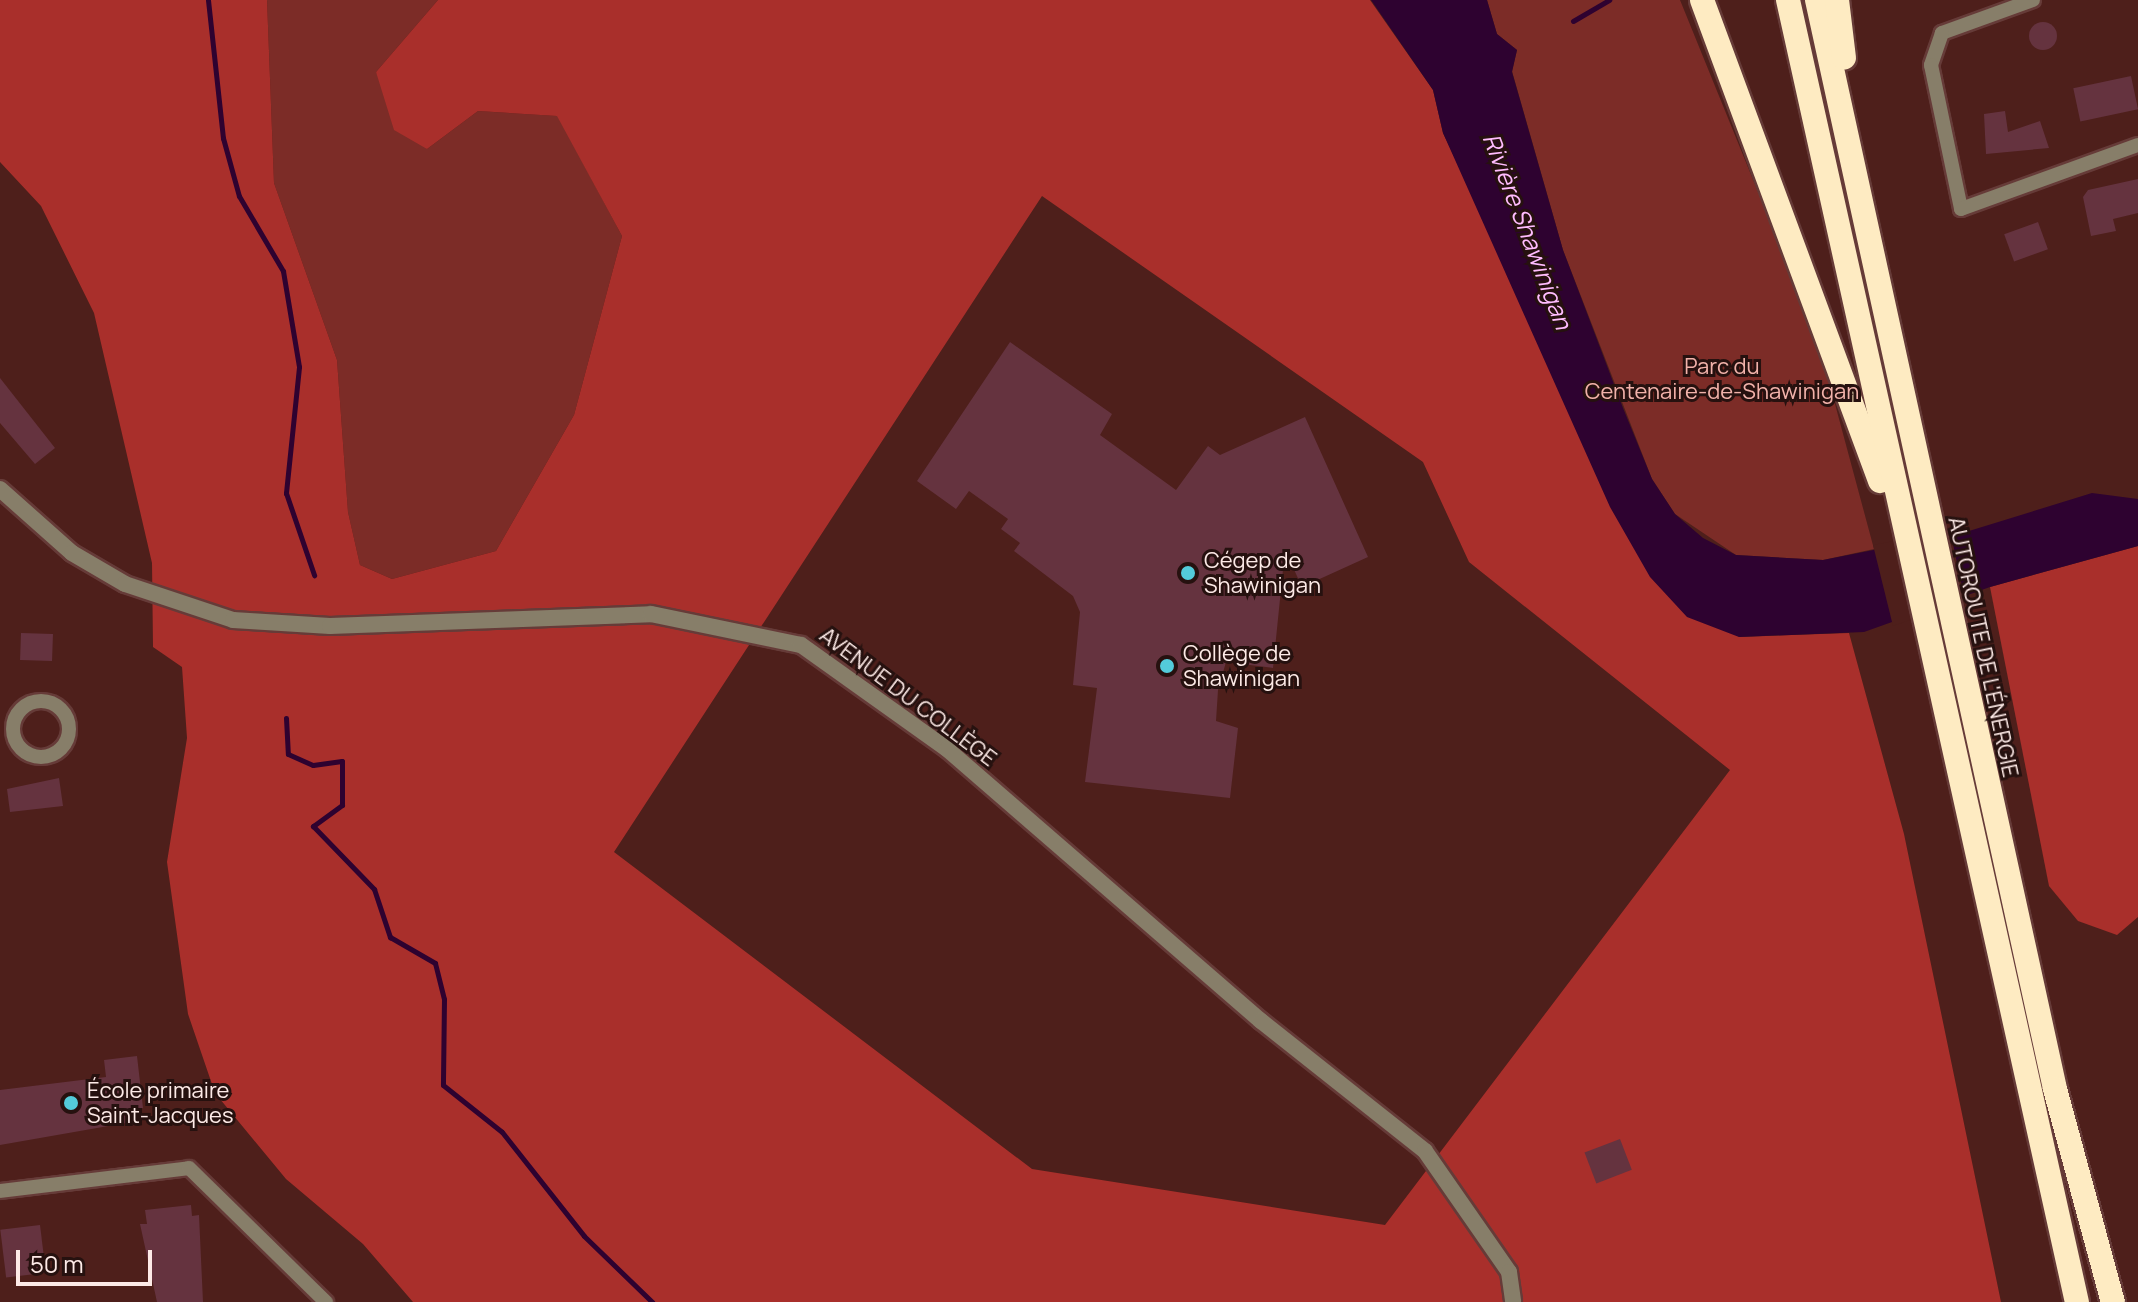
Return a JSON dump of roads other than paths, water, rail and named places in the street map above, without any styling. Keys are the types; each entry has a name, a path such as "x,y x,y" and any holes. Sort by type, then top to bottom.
{"highway":[{"path":"1702,0 1880,460"},
{"path":"1788,0 1880,460 1909,563 2077,1302"},
{"name":"AUTOROUTE DE L'ÉNERGIE","path":"1817,0 2070,1157 2113,1302"},
{"path":"1837,0 1860,195"}],"street":[{"path":"2033,0 1942,33 1934,54 1961,209 2138,145"},
{"name":"AVENUE DU COLLÈGE","path":"0,489 72,553 125,584 233,620 330,626 651,614 801,645 947,749 1261,1021 1425,1151 1509,1272 1513,1302"},
{"path":"34,702 52,703 70,724 61,750 45,758 27,754 6,732 18,713 34,702"},
{"path":"0,1191 189,1168 326,1302"}],"water":[{"name":"Rivière Shawinigan","path":"1371,0 1487,0 1497,34 1517,50 1512,72 1563,250 1623,408 1652,479 1675,514 1703,538 1736,555 1823,560 1969,531 2092,493 2138,499 2138,546 1990,587 1864,632 1739,637 1687,617 1650,577 1610,507 1443,133 1433,90"}],"waterway":[{"path":"208,0 223,138 239,196 283,271 299,367 286,493 314,575"},
{"path":"1573,21 1609,0"},
{"path":"286,718 288,754 313,765 342,761 342,805 313,826 374,889 390,937 435,963 444,999 443,1085 502,1132 584,1236 652,1302"}],"place":[{"name":"Cégep de Shawinigan","path":"1188,573"},
{"name":"Collège de Shawinigan","path":"1167,666"},
{"name":"École primaire Saint-Jacques","path":"71,1103"}],"park label":[{"name":"Parc du Centenaire-de-Shawinigan","path":"1722,378"}]}
